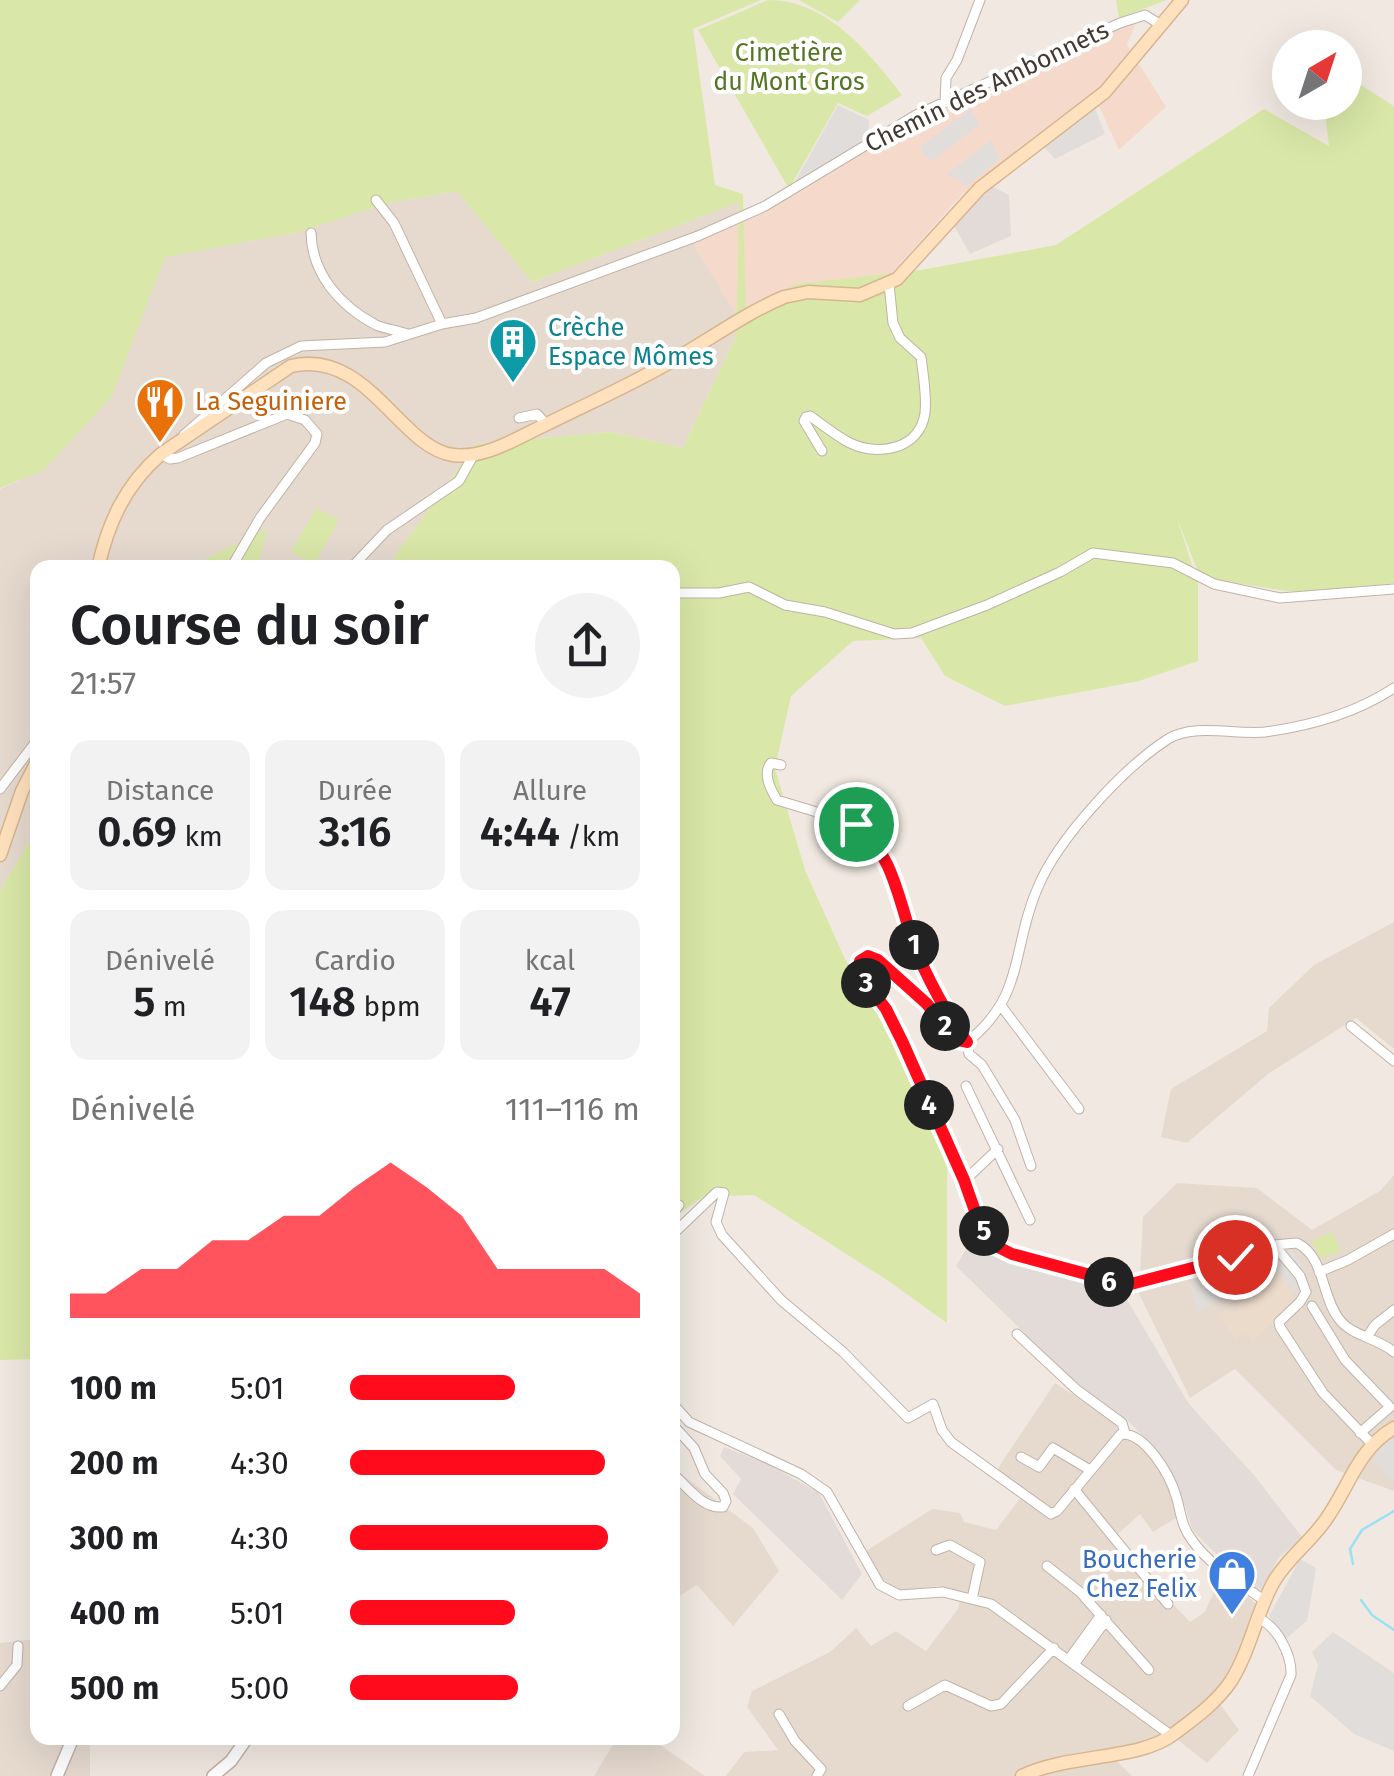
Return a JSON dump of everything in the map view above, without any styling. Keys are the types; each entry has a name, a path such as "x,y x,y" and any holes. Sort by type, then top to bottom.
{"main road":[{"path":"100,560 119,504 142,471 160,454 276,374 304,364 327,367 362,385 436,450 474,454 637,380 775,301 800,293 860,295 889,284 980,188 1105,92 1182,0"},
{"path":"0,855 30,776"},
{"path":"1022,1776 1056,1762 1137,1749 1172,1736 1212,1703 1230,1682 1280,1572 1329,1516 1366,1438 1394,1428"}],"street":[{"path":"946,103 946,78 980,0"},
{"name":"Chemin des Ambonnets","path":"184,438 186,430 266,363 302,346 386,342 497,312 564,283 698,236 765,206 881,134 1137,16 1145,15 1160,25"},
{"path":"376,200 394,223 442,324"},
{"path":"311,233 312,250 330,289 379,326 409,334"},
{"path":"822,451 804,421 810,416 853,445 883,450 901,447 916,435 925,416 922,357 900,338 893,323 889,284"},
{"path":"160,454 178,458 287,414 306,420 317,434 315,444 260,518 236,560"},
{"path":"519,418 538,414 546,424"},
{"path":"358,560 387,530 458,481 474,454"},
{"path":"680,592 718,593 749,587 784,605 825,612 894,634 912,633 987,604 1093,553 1173,563 1214,584 1280,598 1394,589"},
{"path":"967,1042 1002,1007 1016,974 1036,891 1049,862 1082,818 1168,739 1188,731 1264,732 1304,724 1367,706 1394,688"},
{"path":"0,789 30,750"},
{"path":"781,765 772,763 767,768 778,800 856,824 871,835 890,865 920,961 967,1042 969,1054 982,1065 1015,1120 1030,1166"},
{"path":"967,1042 958,1040 926,1003 878,960 868,956 860,961 858,972 886,1009 902,1041 964,1180 981,1228 994,1245 1012,1254 1127,1285 1288,1242 1305,1247 1312,1255 1342,1325 1394,1352"},
{"path":"1002,1007 1080,1109"},
{"path":"1351,1026 1394,1060"},
{"path":"966,1086 1030,1220"},
{"path":"964,1180 998,1149"},
{"path":"680,1227 717,1192 724,1193 716,1222 722,1234 781,1300 844,1352 908,1418 926,1406 936,1406 942,1430 952,1442 1051,1514 1057,1512 1125,1433"},
{"path":"1319,1272 1394,1234"},
{"path":"1274,1245 1300,1276 1306,1292 1279,1322 1280,1328 1323,1393 1366,1438 1390,1406 1345,1360 1312,1306"},
{"path":"1368,1336 1394,1310"},
{"path":"1017,1334 1077,1390 1122,1423 1125,1433"},
{"path":"680,1412 689,1422 787,1467 827,1492 871,1574 890,1591 899,1595 943,1592 991,1604 1172,1736"},
{"path":"680,1433 694,1448 704,1474 723,1492 723,1507 714,1508 701,1500 680,1480"},
{"path":"1125,1433 1137,1437 1165,1473 1175,1493 1180,1520 1191,1540 1207,1558 1265,1601"},
{"path":"1021,1456 1039,1468 1053,1448 1090,1470"},
{"path":"1074,1489 1168,1604"},
{"path":"936,1550 950,1544 980,1562 972,1599"},
{"path":"1047,1566 1104,1618 1148,1670"},
{"path":"1072,1661 1104,1618"},
{"path":"1248,1776 1291,1675 1289,1658 1273,1629 1258,1618"},
{"path":"0,1686 17,1665 18,1646"},
{"path":"908,1706 945,1685 991,1706 1001,1704 1054,1648"},
{"path":"780,1714 795,1740 821,1769 816,1776"},
{"path":"57,1776 70,1745"},
{"path":"213,1776 231,1762 243,1745"}],"shaded area":[{"path":"1137,20 1127,45 1166,107 1119,150 1094,95 981,178 886,279 737,316 690,239 972,96"},
{"path":"838,105 869,120 868,139 793,185"},
{"path":"1095,108 1105,134 1055,159 1044,147"},
{"path":"970,109 980,124 932,161 925,156 920,147"},
{"path":"991,140 1000,159 965,187 960,180 946,175"},
{"path":"992,186 1009,195 1011,236 970,254 954,226"},
{"path":"457,191 532,282 739,202 736,336 683,448 611,432 476,444 392,560 260,560 266,530 205,560 30,560 30,841 0,891 0,489 44,469 112,396 164,257 299,232 388,203"},
{"path":"1394,922 1394,1049 1356,1018 1268,1074 1187,1143 1161,1137 1171,1089 1267,1031 1269,1008 1314,965"},
{"path":"1394,1175 1394,1491 1336,1470 1235,1369 1190,1398 1139,1294 1143,1217 1177,1183 1257,1188 1312,1230 1380,1191"},
{"path":"975,1234 994,1255 1123,1293 1189,1404 1254,1475 1302,1537 1278,1559 1260,1591 1193,1531 1178,1485 1157,1450 1128,1421 1052,1360 956,1266"},
{"path":"1290,1249 1304,1265 1299,1270 1301,1290 1293,1292 1279,1271 1266,1282 1252,1266 1265,1255 1269,1260"},
{"path":"1237,1264 1246,1282 1197,1313 1190,1284"},
{"path":"1279,1271 1287,1279 1294,1300 1253,1341 1247,1333 1236,1340 1218,1315 1269,1286 1266,1282"},
{"path":"1055,1383 1105,1411 1142,1446 1168,1484 1178,1517 1153,1532 1140,1514 1118,1534 1171,1602 1190,1622 1205,1612 1222,1573 1256,1604 1247,1633 1257,1639 1241,1679 1220,1704 1239,1730 1207,1763 1178,1740 1149,1755 1117,1761 1132,1776 726,1776 744,1752 778,1750 747,1707 752,1691 830,1652 856,1628 871,1646 896,1631 926,1651 958,1609 962,1593 938,1586 895,1592 882,1585 863,1553 932,1509 960,1513 964,1522 996,1530 1021,1497 994,1474"},
{"path":"1394,1437 1394,1482 1373,1461 1380,1447"},
{"path":"724,1447 768,1464 819,1493 862,1574 842,1600 733,1494 741,1479 720,1456"},
{"path":"680,1473 753,1528 779,1571 733,1626 697,1585 680,1596"},
{"path":"1300,1559 1316,1568 1311,1599 1307,1621 1286,1639 1269,1616"},
{"path":"1333,1632 1394,1673 1394,1751 1354,1734 1310,1696 1318,1665 1312,1652"},
{"path":"30,1640 30,1745 90,1745 90,1776 0,1776 0,1643"},
{"path":"613,1745 660,1745 705,1776 594,1776"}],"green space":[{"path":"0,0 761,0 693,29 715,185 743,194 746,311 796,284 921,270 1056,245 1264,109 1272,114 1272,120 1283,120 1329,146 1326,120 1362,120 1362,86 1394,106 1394,583 1286,591 1200,577 1177,518 1198,584 1198,661 1139,681 1005,706 945,676 921,638 853,641 791,696 775,768 805,870 845,959 884,1020 947,1150 947,1323 754,1195 703,1197 680,1213 680,560 392,560 476,444 611,432 683,448 736,336 739,202 532,282 457,191 388,203 299,232 165,257 112,396 44,470 0,488"},
{"name":"Cimetière du Mont Gros","path":"768,0 809,9 845,31 902,95 867,116 838,103 789,189 698,30"},
{"path":"799,0 860,0 838,22"},
{"path":"1116,0 1167,0 1119,18"},
{"path":"316,508 339,520 317,560 305,560 291,552"},
{"path":"267,529 260,560 207,558"},
{"path":"30,841 30,1359 0,1360 0,891"},
{"path":"1332,1232 1341,1251 1320,1259 1312,1241"}],"waterway":[{"path":"1353,1564 1350,1549 1362,1530 1394,1511"},
{"path":"1361,1600 1372,1615 1394,1630"}],"place":[{"name":"Crèche Espace Mômes","path":"513,384"},
{"name":"La Seguiniere","path":"160,444"},
{"name":"Boucherie Chez Felix","path":"1232,1616"}],"route":[{"path":"856,824 871,835 890,865 920,961 967,1042 958,1040 926,1003 878,960 868,956 860,961 858,972 886,1009 902,1041 964,1180 981,1228 994,1245 1012,1254 1127,1285 1235,1257"}]}
